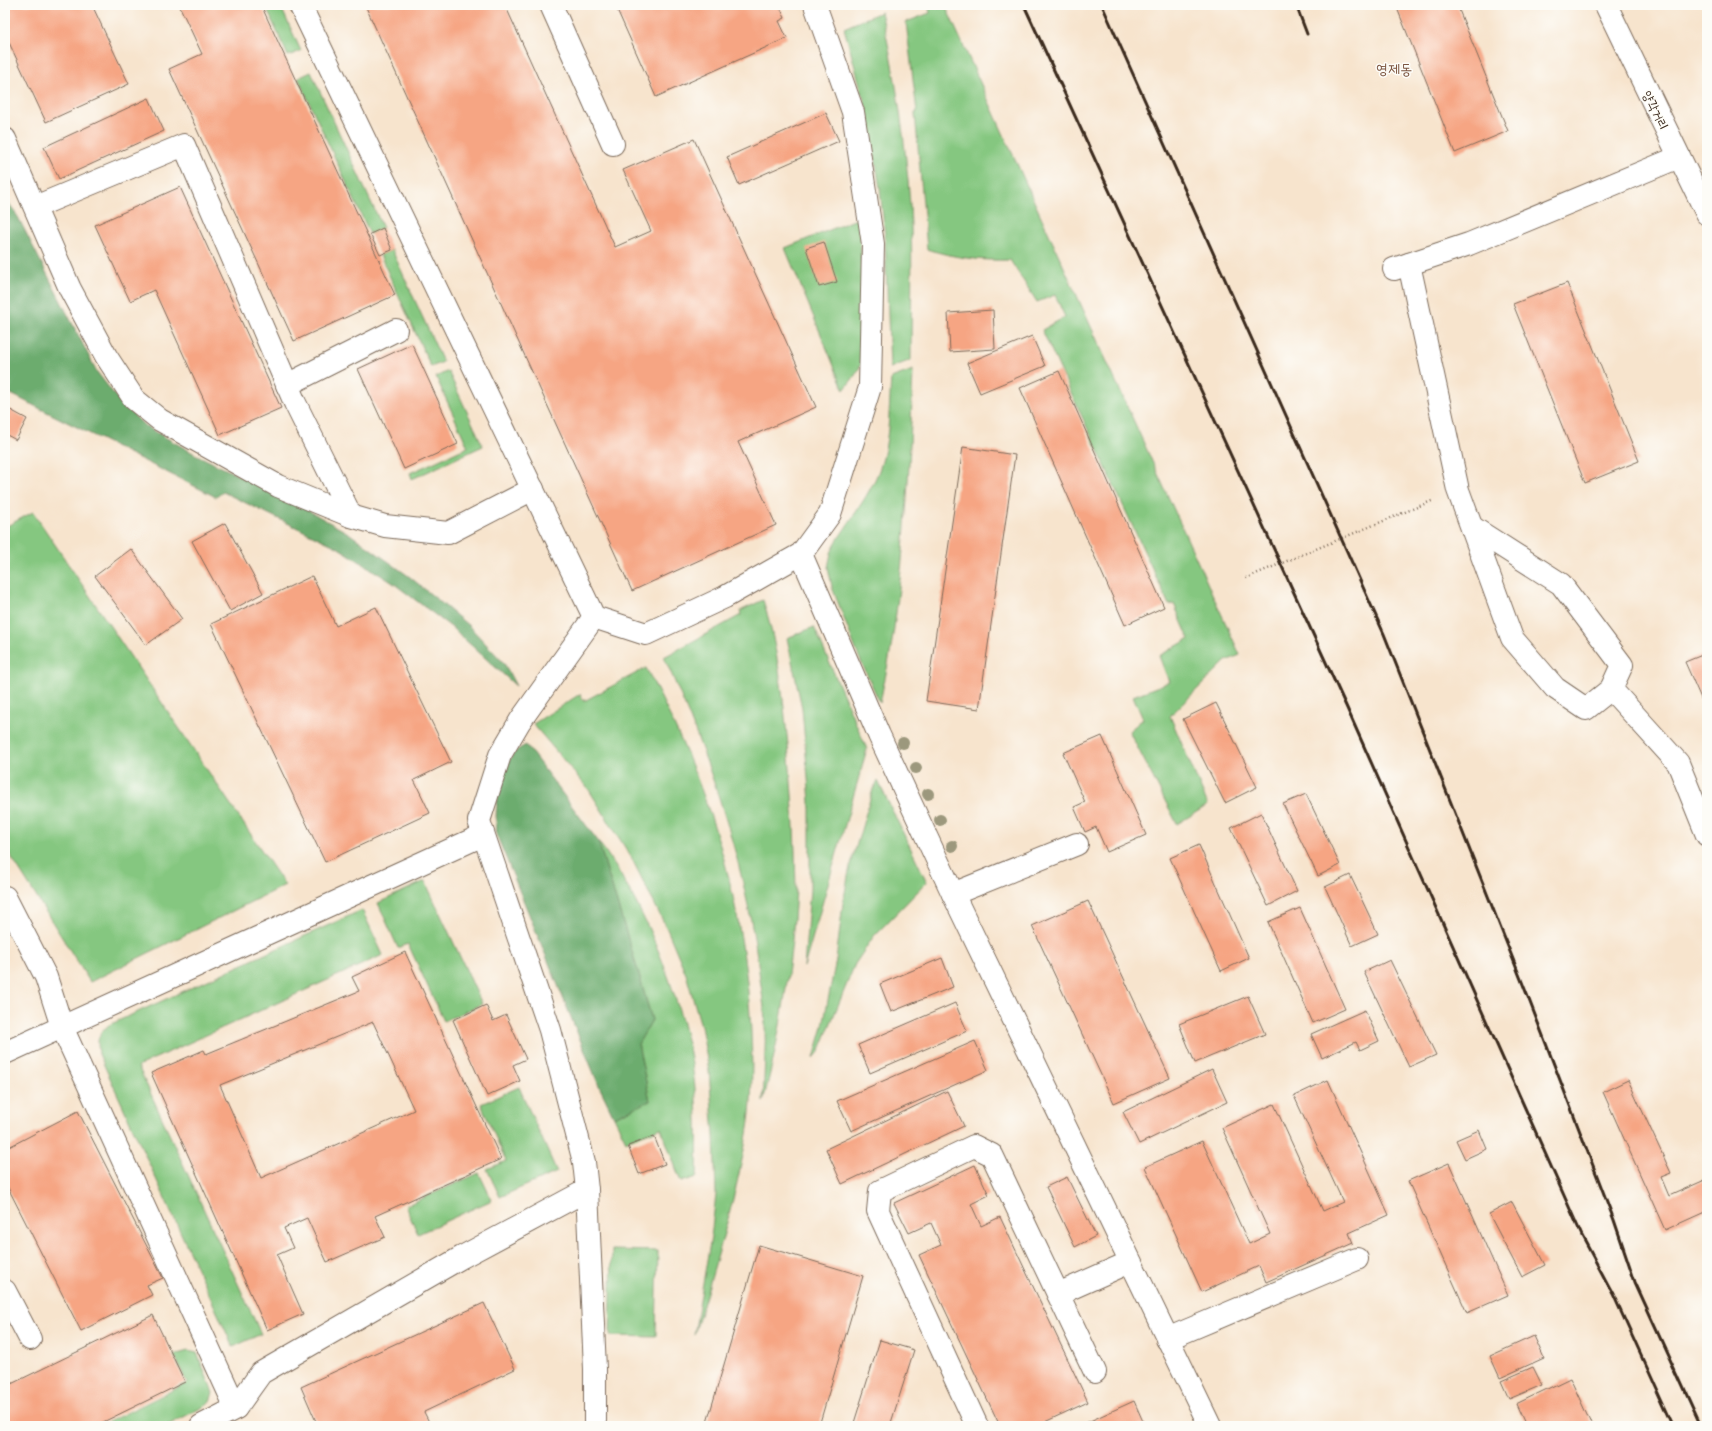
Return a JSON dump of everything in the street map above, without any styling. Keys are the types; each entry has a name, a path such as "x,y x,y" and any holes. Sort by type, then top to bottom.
{"main road":[{"path":"300,5 594,617 646,634 725,597 801,554 830,514 870,388 874,244 853,112 815,5"},
{"path":"551,5 613,144"},
{"name":"양각거리","path":"1606,5 1707,214"},
{"path":"6,141 70,289 106,356 134,400 160,420 278,486 352,516 385,526 448,533 533,490"},
{"path":"35,208 184,145 287,385 352,516"},
{"path":"1472,526 1561,584 1622,664 1611,689 1586,709 1555,688 1512,638 1458,490 1402,266 1469,244 1679,158"},
{"path":"287,385 396,330"},
{"path":"801,554 879,735 953,894 1210,1426"},
{"path":"594,617 520,721 500,754 479,821 550,1030 584,1162 587,1190 595,1369 595,1426"},
{"path":"1611,689 1678,764 1707,835"},
{"path":"5,1053 483,834"},
{"path":"953,894 1077,844"},
{"path":"5,897 46,977 62,1027 236,1408"},
{"path":"976,1426 878,1211 880,1191 974,1146 992,1155 1094,1372"},
{"path":"201,1426 236,1408 261,1373 462,1256 587,1190"},
{"path":"1167,1339 1357,1259"},
{"path":"1058,1294 1130,1262"},
{"path":"5,1291 30,1339"}],"path":[{"path":"1246,578 1458,490"}],"green space":[{"path":"265,5 280,5 301,51 288,56"},
{"path":"928,5 945,5 1240,655 1226,661 1170,716 1208,805 1177,824 1129,731 1143,719 1133,696 1169,682 1159,656 1189,639 1174,604 1169,605 1042,330 1065,317 1055,295 1037,302 1010,260 968,258 947,255 927,249 915,113 917,112 906,22 930,13"},
{"path":"881,12 898,96 904,138 910,202 912,248 911,360 890,368 885,237 880,189 868,114 844,28"},
{"path":"311,72 383,228 370,234 298,78"},
{"path":"5,197 18,217 97,372 120,402 145,426 195,454 304,508 350,534 410,577 469,626 504,663 516,686 451,627 393,583 337,547 223,492 216,497 5,391"},
{"path":"859,218 866,340 864,355 860,367 844,390 785,248"},
{"path":"392,250 443,362 431,367 380,255"},
{"path":"913,370 909,469 901,569 892,644 880,703 858,655 832,587 828,567 831,553 835,544 869,491 880,469 887,438 891,378"},
{"path":"448,371 483,446 412,479 410,473 468,447 436,377"},
{"path":"33,512 285,885 90,982 5,847 5,527"},
{"path":"763,600 773,636 784,708 795,838 796,890 792,944 785,997 763,1102 765,1021 758,963 743,884 722,807 709,769 664,657 741,615 740,611"},
{"path":"814,627 867,749 804,967 810,889 810,802 802,708 787,638"},
{"path":"646,668 688,756 720,845 729,880 744,954 751,1029 752,1066 749,1124 736,1187 711,1280 694,1335 711,1237 716,1194 714,1136 709,1071 701,1026 686,974 667,929 631,857 589,790 533,724 580,694 584,701"},
{"path":"526,745 598,841 652,1020 638,1044 650,1101 614,1117 599,1086 497,836 496,815 498,794 504,773 513,754"},
{"path":"878,781 927,882 874,936 855,964 819,1052 814,1058 822,1030 836,960 843,903 849,871 873,789"},
{"path":"598,841 628,888 654,940 674,994 689,1048 696,1096 697,1177 681,1182 661,1128 626,1141 614,1117 650,1101 638,1044 652,1020"},
{"path":"425,881 482,1004 444,1021 408,944 398,948 378,903"},
{"path":"362,910 383,955 138,1066 261,1334 233,1347 99,1054 99,1038 102,1032 109,1025"},
{"path":"519,1087 557,1172 500,1197 487,1169 506,1161 481,1104"},
{"path":"479,1173 492,1200 418,1234 405,1206"},
{"path":"612,1250 658,1251 656,1337 610,1336"},
{"path":"188,1351 197,1353 213,1393 210,1401 205,1406 166,1426 100,1426 187,1383 174,1355"}],"building":[{"path":"5,5 92,5 129,84 46,122 5,34"},
{"path":"179,5 261,5 395,295 294,341 169,69 202,54"},
{"path":"365,5 505,5 615,247 651,231 623,170 694,139 816,407 738,442 776,525 632,591"},
{"path":"615,5 779,5 785,18 779,21 787,38 656,97"},
{"path":"1405,5 1457,5 1508,131 1455,153 1397,8"},
{"path":"149,98 164,131 59,179 44,147"},
{"path":"826,113 839,141 739,185 727,157"},
{"path":"180,187 281,408 220,435 154,290 130,301 95,225"},
{"path":"383,228 392,250 380,255 370,234"},
{"path":"824,242 837,282 819,287 806,248"},
{"path":"1567,283 1639,461 1585,483 1513,304"},
{"path":"993,310 995,349 950,352 948,313"},
{"path":"1032,336 1045,366 980,393 967,363"},
{"path":"412,344 458,444 404,469 358,369"},
{"path":"1059,371 1164,607 1125,625 1020,388"},
{"path":"5,407 27,419 16,440 5,434"},
{"path":"963,447 1015,455 979,709 926,701"},
{"path":"225,523 263,593 230,611 192,541"},
{"path":"131,549 182,619 146,645 95,576"},
{"path":"312,576 336,626 376,607 451,762 414,780 430,813 325,862 211,624"},
{"path":"1707,653 1707,712 1685,662"},
{"path":"1216,703 1257,787 1225,803 1183,719"},
{"path":"1102,736 1146,835 1107,852 1096,827 1085,832 1074,807 1085,802 1063,753"},
{"path":"1306,794 1340,865 1318,876 1283,804"},
{"path":"1261,813 1297,891 1268,906 1231,828"},
{"path":"1199,845 1249,958 1221,971 1170,858"},
{"path":"1350,875 1378,934 1352,946 1325,887"},
{"path":"1088,901 1170,1078 1114,1103 1032,926"},
{"path":"1300,908 1345,1009 1313,1023 1268,922"},
{"path":"405,952 501,1159 375,1216 385,1237 327,1262 307,1218 284,1228 293,1248 277,1255 303,1314 267,1330 151,1073 204,1050 206,1054 359,991 352,977","holes":["373,1022 414,1110 261,1178 220,1085"]},
{"path":"942,958 953,987 891,1012 880,984"},
{"path":"1390,960 1436,1055 1409,1067 1364,972"},
{"path":"1248,996 1265,1034 1195,1063 1179,1024"},
{"path":"955,1003 967,1031 870,1073 858,1045"},
{"path":"486,1005 493,1021 506,1015 526,1059 513,1065 520,1081 487,1096 453,1020"},
{"path":"1365,1010 1379,1041 1360,1050 1356,1042 1322,1058 1311,1034"},
{"path":"975,1041 988,1070 851,1131 837,1101"},
{"path":"1212,1069 1227,1102 1139,1144 1123,1112"},
{"path":"1328,1080 1389,1215 1349,1233 1353,1243 1266,1282 1259,1266 1202,1292 1145,1167 1202,1141 1249,1244 1270,1234 1222,1128 1274,1104 1323,1211 1343,1202 1294,1096"},
{"path":"1628,1080 1671,1173 1661,1177 1669,1196 1707,1179 1707,1211 1665,1230 1603,1092"},
{"path":"947,1091 964,1126 842,1184 826,1149"},
{"path":"78,1111 163,1278 147,1285 152,1295 81,1331 5,1182 5,1149"},
{"path":"1479,1130 1487,1149 1465,1159 1456,1140"},
{"path":"654,1136 665,1164 639,1174 628,1146"},
{"path":"1449,1163 1508,1295 1467,1313 1408,1181"},
{"path":"975,1165 989,1195 971,1204 981,1226 1000,1217 1088,1402 1036,1426 1000,1426 919,1255 941,1245 931,1223 909,1233 894,1203"},
{"path":"1067,1177 1096,1236 1075,1247 1046,1187"},
{"path":"1512,1202 1545,1265 1522,1277 1489,1214"},
{"path":"759,1245 863,1276 819,1426 706,1426"},
{"path":"484,1303 515,1369 424,1412 431,1426 318,1426 301,1387"},
{"path":"153,1315 185,1382 95,1426 5,1426 5,1387"},
{"path":"1534,1336 1544,1358 1500,1378 1490,1356"},
{"path":"880,1340 914,1350 890,1426 853,1426"},
{"path":"1533,1367 1542,1385 1509,1399 1501,1381"},
{"path":"1570,1378 1592,1426 1526,1426 1516,1404"},
{"path":"1134,1401 1145,1426 1079,1426"}],"railway":[{"path":"1024,5 1346,706 1582,1236 1613,1294 1673,1426"},
{"path":"1102,5 1384,634 1528,997 1614,1220 1635,1282 1701,1426"},
{"path":"1296,5 1307,34"}],"district":[{"name":"영제동","path":"1394,69"}]}
